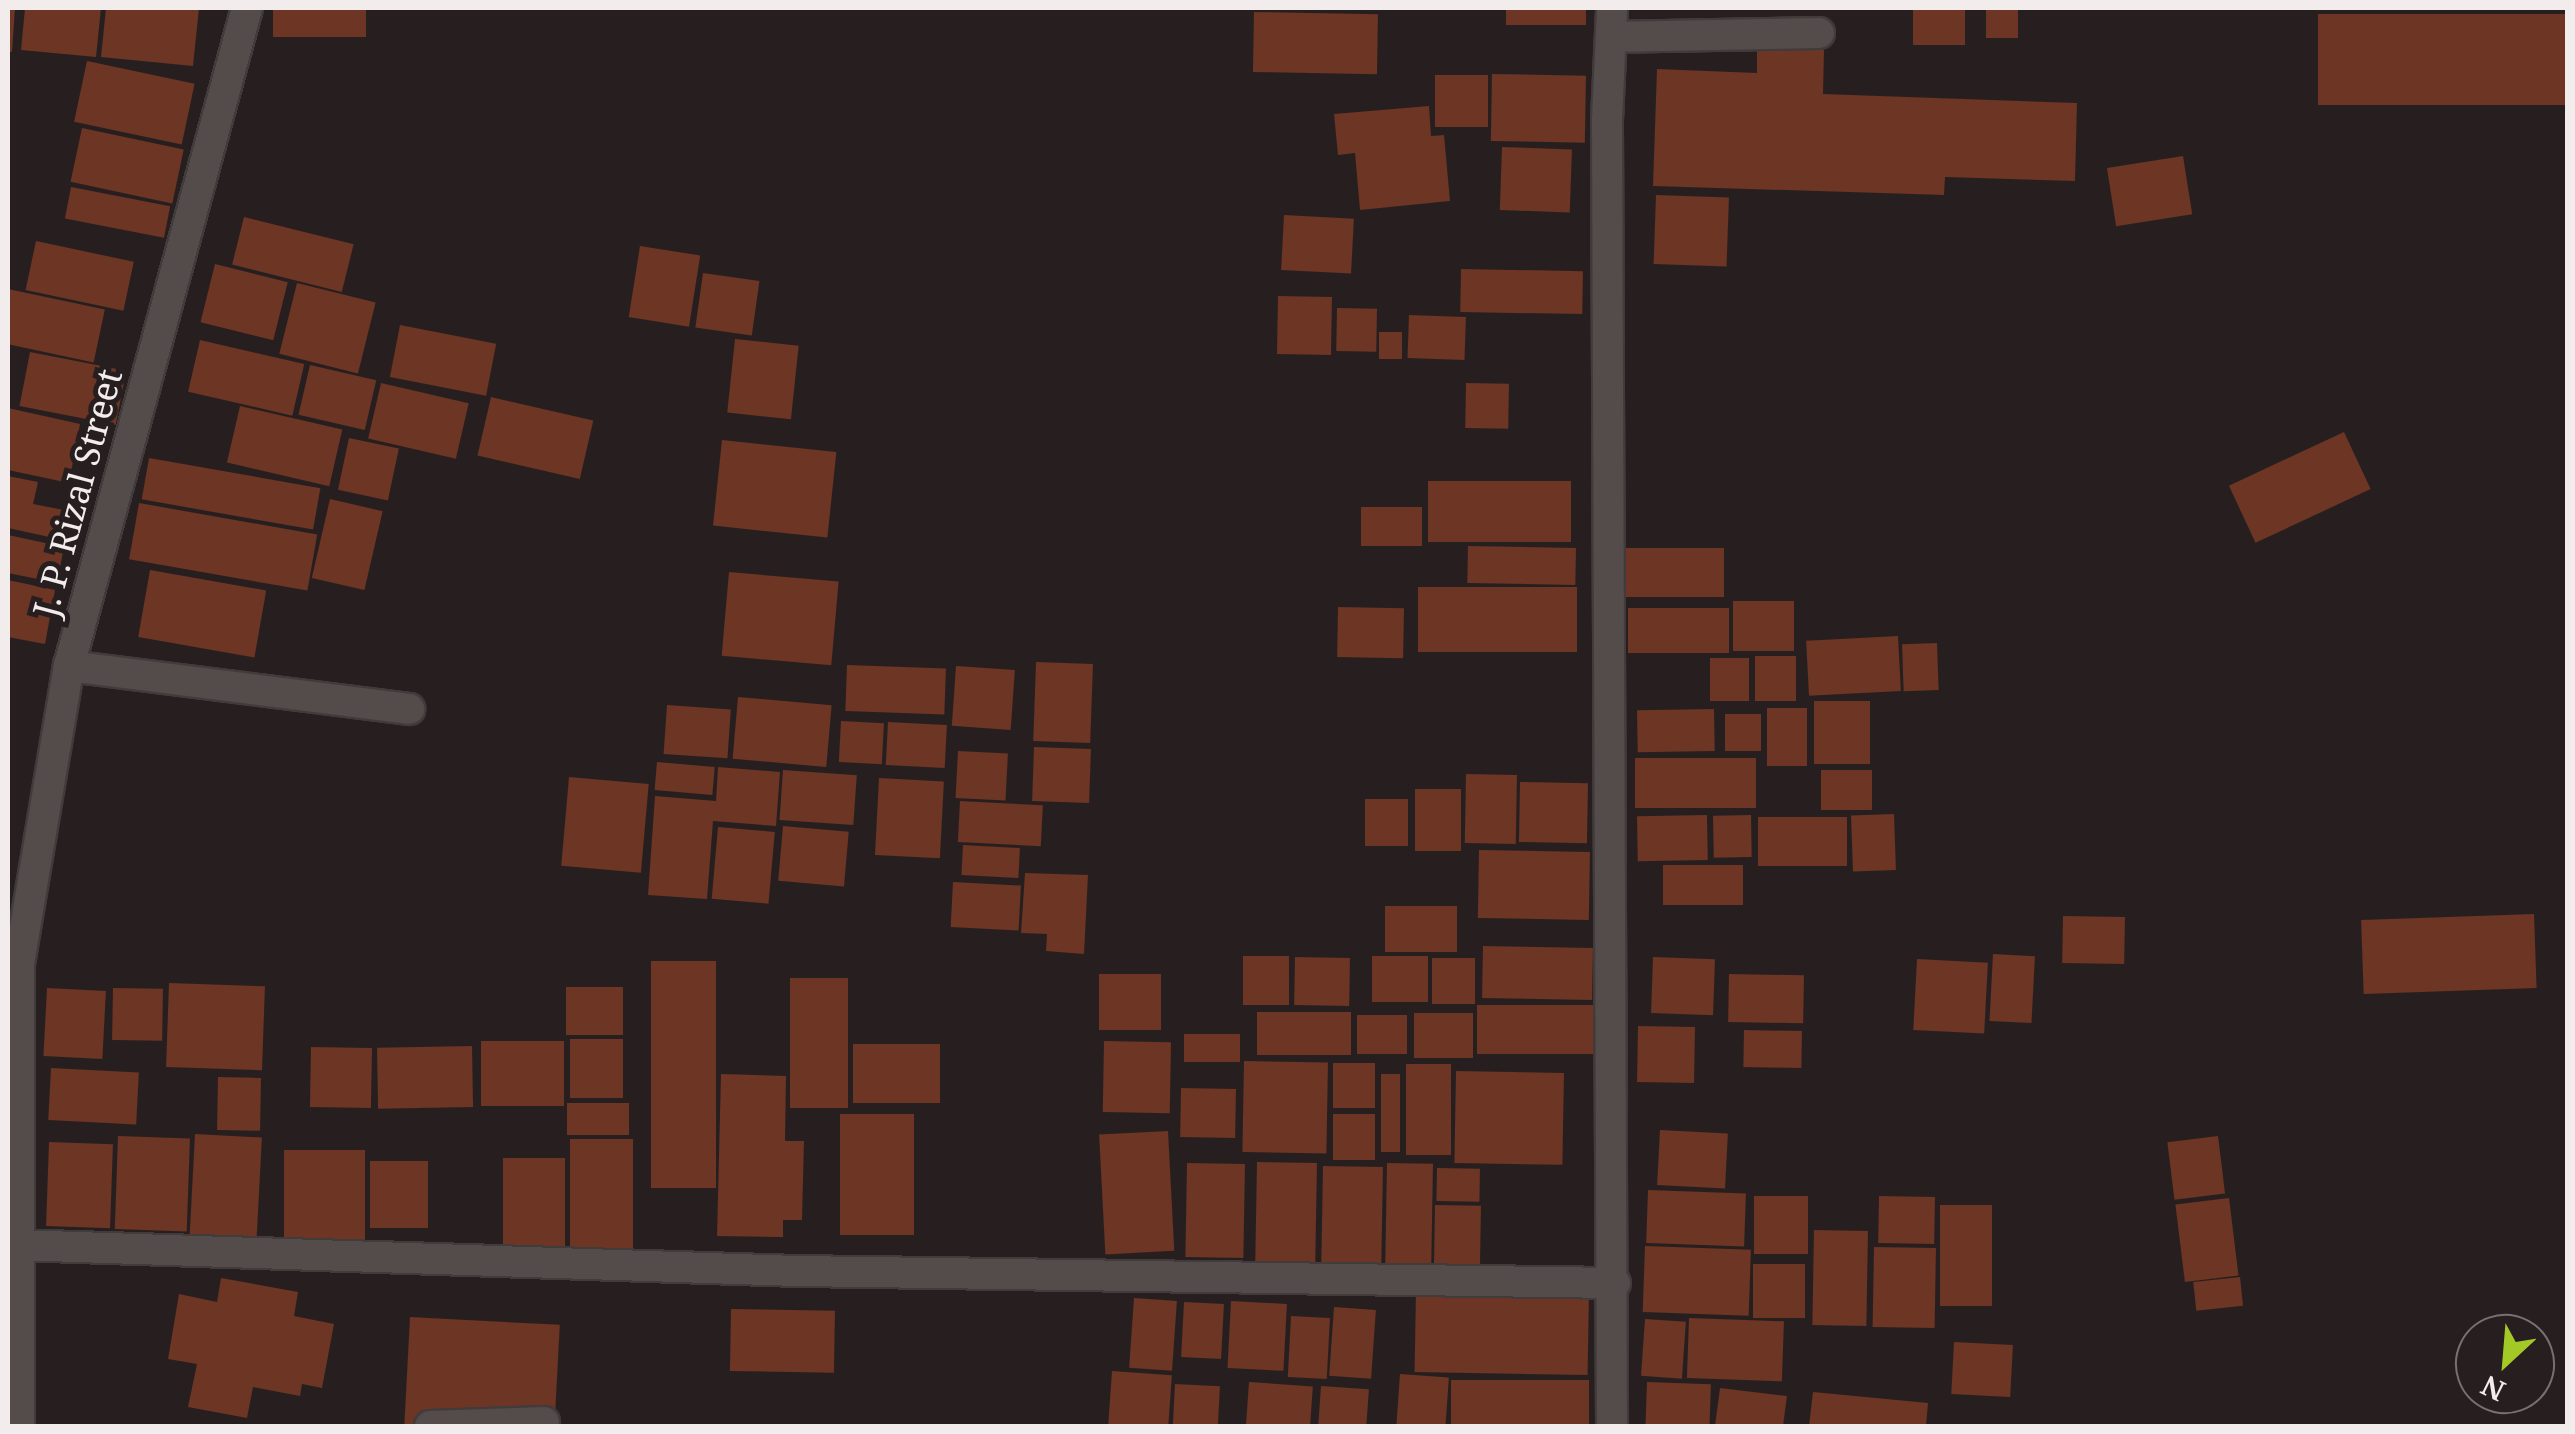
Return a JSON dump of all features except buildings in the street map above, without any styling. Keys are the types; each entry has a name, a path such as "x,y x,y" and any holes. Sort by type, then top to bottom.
{"street":[{"name":"J. P. Rizal Street","path":"19,1426 19,964 69,666 247,8"},
{"path":"1612,1426 1615,1283 1611,22 1819,33"},
{"path":"69,666 409,708"},
{"path":"17,1244 797,1271 1615,1283"},
{"path":"430,1426 544,1422"}]}
